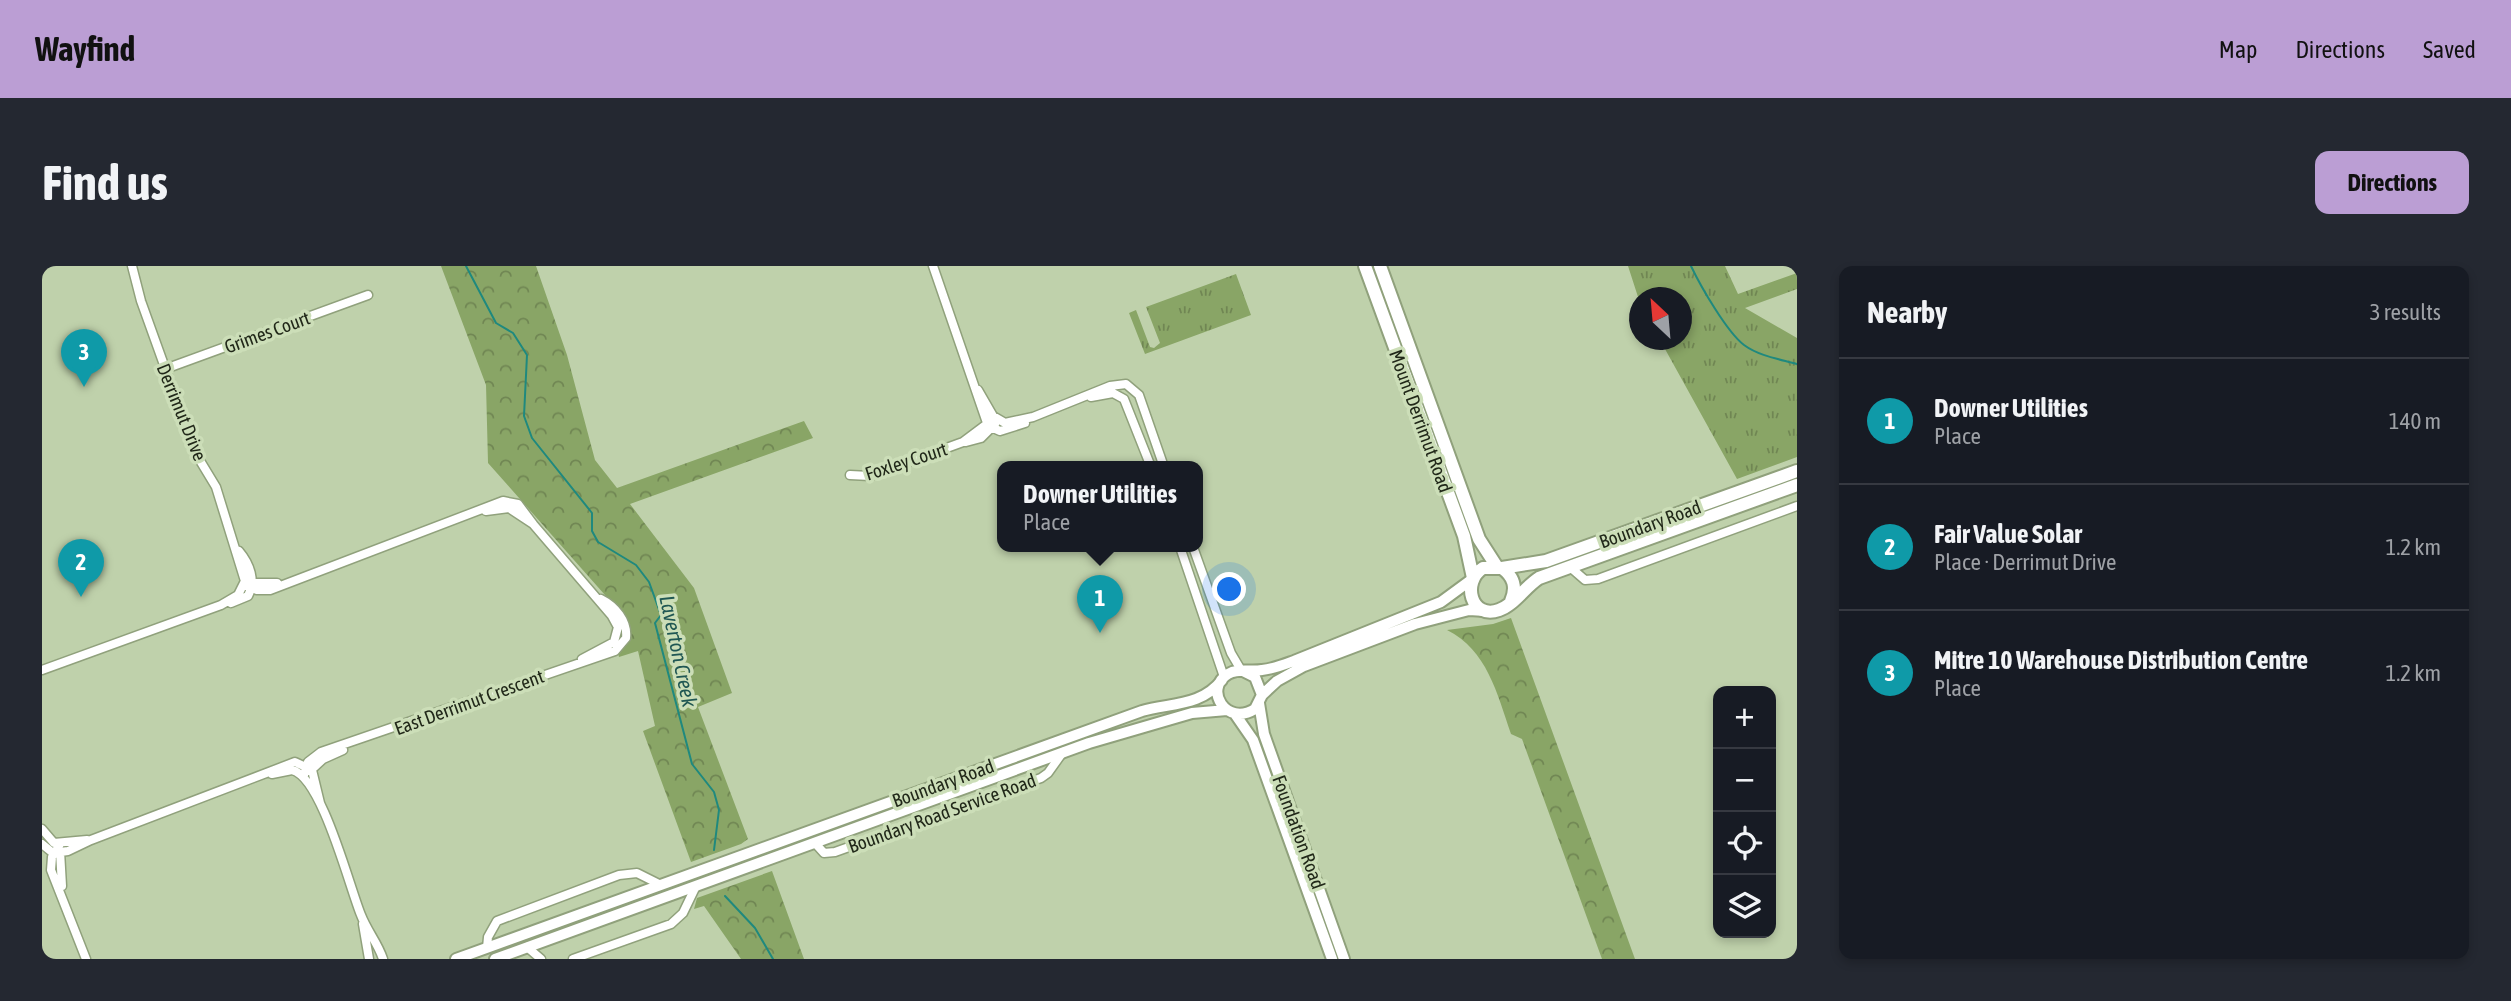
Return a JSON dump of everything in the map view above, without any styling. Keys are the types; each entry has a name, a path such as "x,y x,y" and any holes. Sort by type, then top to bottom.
{"main road":[{"name":"Mount Derrimut Road","path":"1365,266 1464,536 1472,579"},
{"name":"Mount Derrimut Road","path":"1380,266 1479,538 1499,568"},
{"name":"Boundary Road","path":"1499,568 1546,561 1797,471"},
{"name":"Boundary Road","path":"1511,601 1539,578 1797,485"},
{"path":"1483,568 1499,568 1513,579 1515,586 1511,601 1500,610 1469,610 1415,624 1286,674 1249,713 1231,712 1218,693 1223,679 1242,671 1270,669 1294,661 1441,602 1472,579 1483,568"},
{"path":"1472,579 1473,602 1485,611"},
{"path":"1242,671 1255,677 1261,699"},
{"name":"Boundary Road","path":"456,959 1142,711 1206,696 1223,679"},
{"name":"Foundation Road","path":"1261,699 1260,720 1276,785 1332,959"},
{"name":"Boundary Road","path":"495,959 1063,752 1192,713 1231,712"},
{"name":"Foundation Road","path":"1231,712 1253,740 1276,785 1344,959"},
{"path":"810,830 815,843"},
{"path":"487,948 506,955"}],"street":[{"path":"933,266 993,424 1012,428 1110,386 1126,384 1139,396 1162,461"},
{"name":"Derrimut Drive","path":"133,267 141,301 195,454 216,487 249,585"},
{"name":"Grimes Court","path":"165,369 368,295"},
{"path":"1084,399 1119,394 1126,384"},
{"path":"1119,394 1130,406 1149,461"},
{"name":"Foxley Court","path":"849,475 870,475 963,442 993,424"},
{"name":"East Derrimut Crescent","path":"249,585 284,583 498,502 513,502 523,509 533,524 622,618 626,638 615,651 361,741 321,752 308,770"},
{"name":"Boundary Road","path":"1570,567 1585,580 1598,579 1797,506"},
{"path":"1182,552 1223,679"},
{"path":"1195,552 1231,653 1242,671"},
{"path":"42,670 221,605 249,585"},
{"name":"Boundary Road Service Road","path":"815,843 824,853 835,852 1028,783 1048,773 1063,752"},
{"path":"42,844 58,850 91,840 265,775 289,763 308,770 362,918 383,959"},
{"path":"42,828 58,850"},
{"path":"58,850 51,870 61,889 86,959"},
{"path":"487,948 488,937 497,921 619,875 637,873 661,885"},
{"path":"573,959 670,924 683,913 696,886"},
{"path":"362,918 369,959"},
{"path":"527,947 541,959"}],"green space":[{"path":"441,266 536,266 567,355 595,460 617,488 804,421 813,438 630,504 694,588 732,693 698,707 748,839 741,844 691,862 643,731 655,726 638,651 619,657 618,653 629,637 628,621 488,463 486,385"},
{"path":"1628,266 1725,266 1738,294 1797,273 1797,289 1745,308 1797,338 1797,457 1737,479 1666,350 1692,350 1692,287 1635,287"},
{"path":"1236,274 1251,315 1145,354 1129,313 1136,310 1150,347 1154,348 1160,343 1146,307"},
{"path":"1511,618 1635,959 1602,959 1522,739 1511,734 1495,688 1481,661 1472,649 1447,630 1493,624"},
{"path":"772,871 804,959 741,959 704,906 694,909 697,898"}],"waterway":[{"name":"Laverton Creek","path":"466,266 496,323 513,333 527,355 524,416 532,438 592,513 592,531 598,542 636,565 649,582 661,615 655,623 692,764 714,792 719,810 714,850"},
{"path":"1691,266 1722,320 1737,339 1763,355 1797,364"},
{"name":"Laverton Creek","path":"725,896 755,928 773,959"}],"place":[{"name":"Mitre 10 Warehouse Distribution Centre","path":"84,387"},
{"name":"Fair Value Solar","path":"81,597"},
{"name":"Downer Utilities","path":"1100,633"}]}
